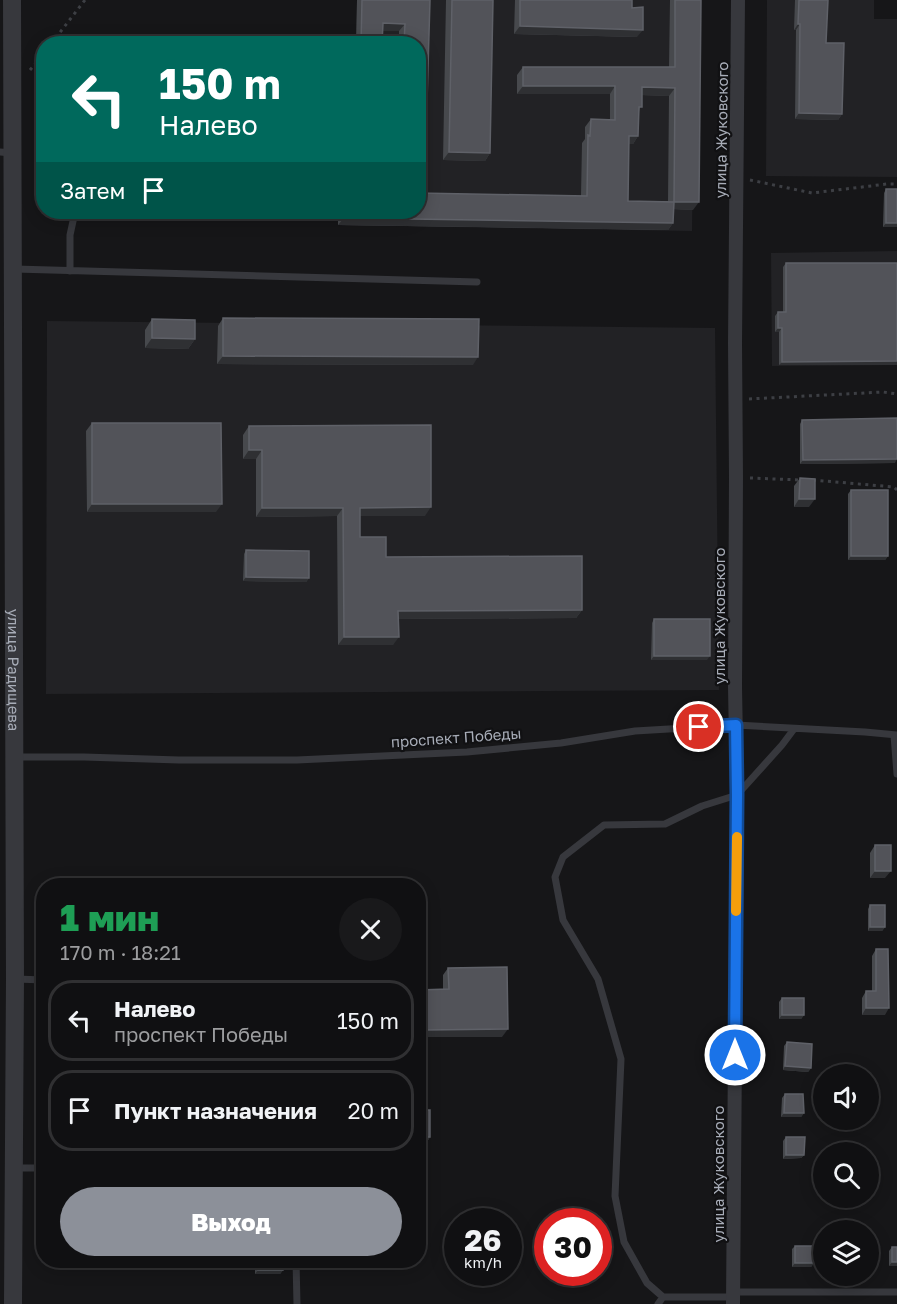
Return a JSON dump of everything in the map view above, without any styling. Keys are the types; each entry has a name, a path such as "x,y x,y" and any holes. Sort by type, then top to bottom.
{"street":[{"name":"улица Радищева","path":"12,0 6,152 12,269 15,757 13,1304"},
{"name":"улица Жуковского","path":"733,1297 737,795 735,400 738,0"}],"lane":[{"path":"70,271 70,235 73,219"},
{"path":"12,269 477,282"},
{"name":"проспект Победы","path":"15,757 297,760 467,752 561,744 635,731 736,725 896,735"},
{"path":"794,729 737,795 702,806 665,824 604,825 563,857 555,877 563,920 597,980 621,1059 615,1196 624,1242 646,1283 663,1297 897,1292"},
{"path":"896,735 897,774"},
{"path":"15,979 36,980"},
{"path":"13,1168 36,1168"},
{"path":"297,1268 297,1304"},
{"path":"658,1304 663,1297"}],"path":[{"path":"57,36 85,0"},
{"path":"30,70 36,63"},
{"path":"736,177 812,193 897,184"},
{"path":"735,400 884,392 897,394"},
{"path":"736,477 802,480"},
{"path":"813,480 894,487 897,490"}],"shaded area":[{"path":"357,0 695,0 692,231 338,225 338,219 426,219 426,36 356,36"},
{"path":"767,0 874,0 874,19 897,19 897,177 766,176"},
{"path":"897,251 897,365 772,366 771,253"},
{"path":"47,321 715,328 719,690 46,694"}],"building":[{"path":"362,0 430,0 426,136 426,36 404,36 405,24 383,23 382,36 361,36"},
{"path":"452,0 493,0 490,153 449,152"},
{"path":"520,0 632,0 632,8 643,7 643,30 520,26"},
{"path":"675,0 701,0 699,202 674,202 673,223 410,219 426,219 426,193 587,196 588,135 590,136 591,119 615,120 615,86 523,86 523,67 675,67","holes":["642,87 675,88 674,202 628,201 629,136 638,136"]},
{"path":"799,0 828,0 826,43 844,43 842,114 799,113"},
{"path":"886,189 897,189 897,223 886,223"},
{"path":"786,263 897,263 897,361 782,362 782,328 778,328 778,312 786,312"},
{"path":"223,318 479,319 478,357 223,356"},
{"path":"152,319 195,320 195,339 152,338"},
{"path":"897,418 897,459 803,460 802,420"},
{"path":"92,423 221,423 222,504 92,504"},
{"path":"431,425 431,507 360,508 360,537 386,537 386,557 582,556 582,610 398,611 399,637 344,637 343,508 262,508 262,450 249,450 249,426"},
{"path":"800,478 815,479 815,499 799,499"},
{"path":"851,490 888,490 888,556 851,556"},
{"path":"246,550 309,551 309,578 246,577"},
{"path":"654,619 710,619 710,656 654,656"},
{"path":"875,845 891,845 891,871 875,871"},
{"path":"870,905 885,905 885,927 870,927"},
{"path":"876,949 888,949 889,1008 866,1008 866,991 876,991"},
{"path":"507,967 508,1029 426,1030 426,990 449,989 448,968"},
{"path":"782,998 804,998 804,1015 782,1015"},
{"path":"787,1042 812,1044 811,1068 785,1066"},
{"path":"785,1094 803,1094 804,1113 784,1113"},
{"path":"426,1110 430,1110 430,1137 426,1137"},
{"path":"786,1137 805,1137 804,1155 786,1155"},
{"path":"795,1246 813,1246 813,1263 795,1263"},
{"path":"892,1247 897,1247 897,1262 892,1262"},
{"path":"258,1268 283,1268 283,1270 258,1270"}],"slow traffic":[{"path":"736,911 737,837"}],"route":[{"path":"699,727 736,725 735,1055"}]}
